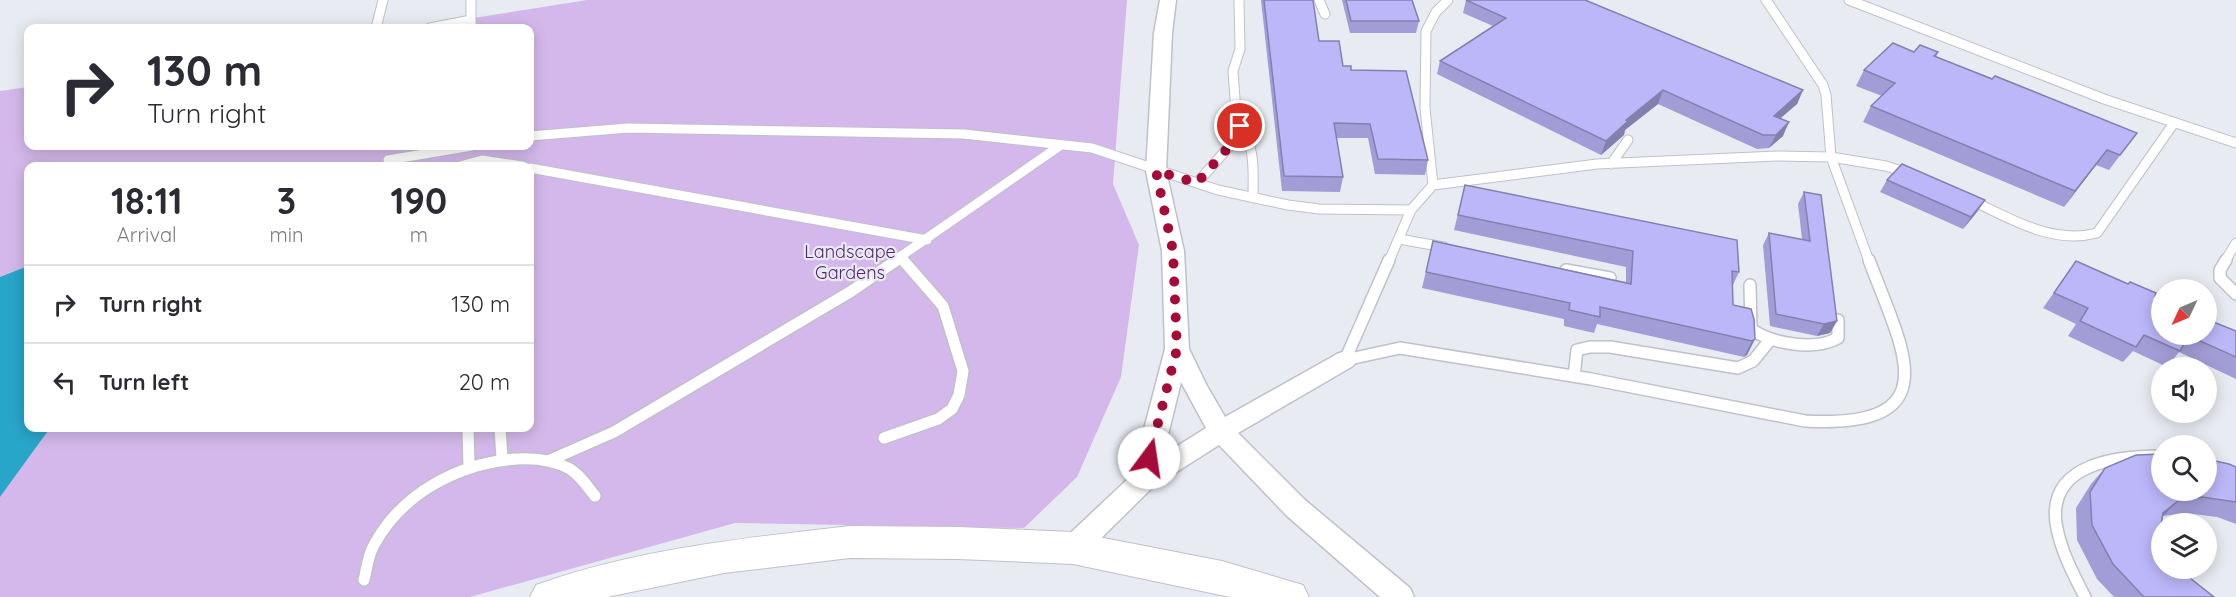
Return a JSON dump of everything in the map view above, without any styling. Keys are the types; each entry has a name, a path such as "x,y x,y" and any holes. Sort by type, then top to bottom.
{"main road":[{"path":"550,597 608,580 724,557 850,542 958,543 1073,548 1222,578 1289,597"}],"street":[{"path":"1144,480 1177,349 1173,251 1156,171 1168,0"},
{"path":"1177,349 1196,389 1221,430 1251,464 1296,508 1401,597"},
{"path":"1073,548 1144,480 1221,430 1345,360"}],"lane":[{"path":"377,24 382,0"},
{"path":"471,0 471,24"},
{"path":"1239,0 1240,50 1233,71 1236,112 1240,126 1246,132 1252,158 1253,198"},
{"path":"1319,0 1325,14"},
{"path":"1433,185 1425,108 1426,31 1436,12 1448,0"},
{"path":"1345,360 1400,348 1574,376 1805,421 1832,423 1857,420 1876,415 1890,407 1902,392 1906,380 1905,357 1831,158 1826,95 1822,85 1766,0"},
{"path":"1849,0 2104,99 2174,123 2234,142 2236,132"},
{"path":"1958,194 2052,234 2088,237 2097,233 2174,123"},
{"path":"1197,183 1234,141 1240,126"},
{"path":"534,136 628,128 964,134 1092,148 1156,171 1253,198 1319,209 1411,210"},
{"path":"1611,164 1628,140"},
{"path":"549,461 614,432 850,292 902,258 1061,145"},
{"path":"388,160 448,150"},
{"path":"1345,360 1411,210 1433,185 1584,165 1787,154 1878,163 1916,176"},
{"path":"479,162 484,160 497,162"},
{"path":"534,169 927,240"},
{"path":"1399,238 1457,250"},
{"path":"2236,243 2220,270 2220,278 2236,294"},
{"path":"884,438 938,419 952,409 959,395 963,371 943,306 902,258"},
{"path":"1551,267 1610,278"},
{"path":"1750,285 1751,329 1770,340 1837,341 1838,320"},
{"path":"1574,376 1577,350 1590,346 1610,347 1738,368 1754,361 1770,340"},
{"path":"468,432 469,467"},
{"path":"500,432 502,458"},
{"path":"2085,597 2065,556 2055,521 2058,498 2066,483 2086,468 2109,459 2151,456"},
{"path":"364,580 373,546 396,513 429,486 469,467 502,458 549,461 575,472 595,496"}],"green space":[{"name":"Landscape Gardens","path":"587,0 1127,0 1113,184 1139,245 1121,377 1077,477 1024,528 735,523 470,597 0,597 0,91 24,88 24,150 534,150 534,24 435,24"}],"water":[{"path":"24,268 24,432 47,432 0,497 0,277"}],"building":[{"path":"1264,0 1313,0 1319,41 1339,41 1343,66 1351,66 1351,70 1406,71 1428,160 1378,159 1370,124 1334,123 1343,177 1284,176"},
{"path":"1346,0 1412,0 1419,21 1351,21"},
{"path":"1466,0 1585,0 1803,90 1774,116 1789,122 1776,135 1763,135 1663,90 1626,120 1628,121 1606,141 1440,61 1506,18"},
{"path":"1893,43 1914,52 1920,45 1938,52 1934,56 1992,79 1995,76 2137,133 2120,155 2107,150 2075,191 1871,106 1895,83 1864,70"},
{"path":"1902,164 1985,200 1971,217 1887,180"},
{"path":"1465,185 1737,240 1739,272 1732,271 1733,305 1751,309 1755,339 1752,341 1600,307 1600,317 1569,310 1570,303 1426,272 1433,241 1631,284 1633,251 1458,215"},
{"path":"1804,192 1821,195 1837,321 1824,324 1776,314 1769,233 1810,241"},
{"path":"2076,261 2128,284 2130,282 2151,291 2151,338 2144,335 2136,347 2080,321 2088,308 2054,293"},
{"path":"2217,323 2236,331 2236,357 2209,345 2217,345"},
{"path":"2166,345 2184,345 2180,351"},
{"path":"2151,454 2151,501 2178,501 2163,513 2151,513 2151,579 2191,579 2214,597 2144,597 2113,564 2092,525 2090,492 2105,468 2136,455"},
{"path":"2217,461 2236,467 2236,502 2217,499"}],"route":[{"path":"1149,458 1177,349 1173,251 1156,171 1197,183 1234,141 1240,126"}]}
